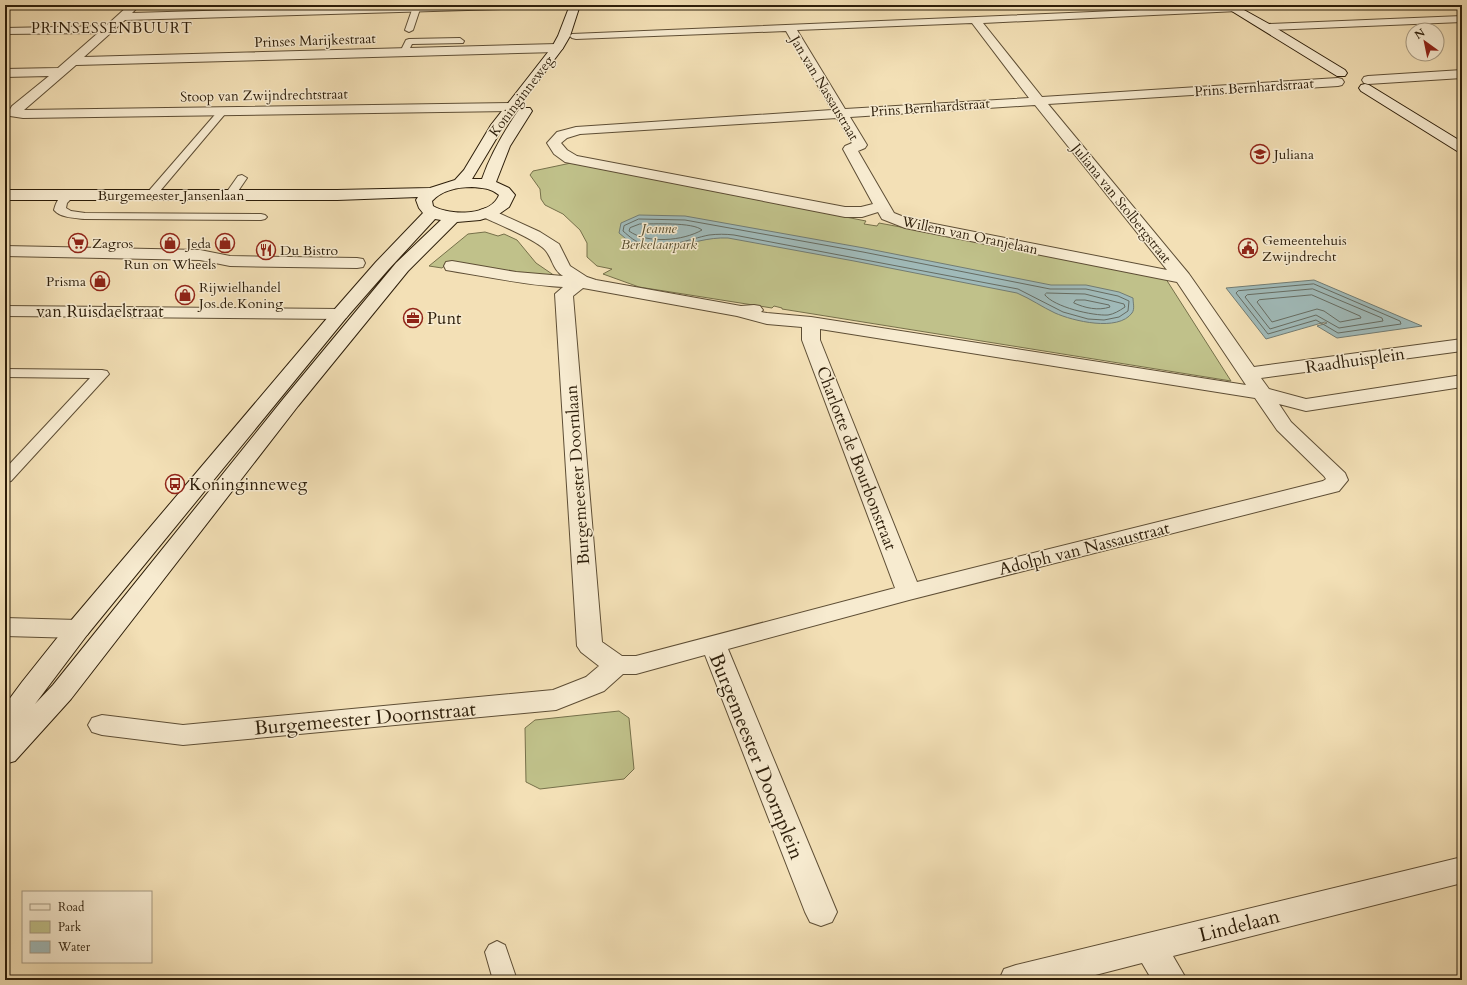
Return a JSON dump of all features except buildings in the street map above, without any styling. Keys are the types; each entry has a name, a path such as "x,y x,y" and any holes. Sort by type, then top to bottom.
{"street":[{"path":"5,73 61,72 135,5"},
{"path":"122,18 537,5"},
{"name":"Koninginneweg","path":"460,184 470,172 496,128 557,48 564,36 575,5"},
{"name":"Koninginneweg","path":"561,63 576,36 586,5"},
{"path":"576,36 976,20 1230,7 1267,27 1462,148"},
{"path":"1267,27 1462,19"},
{"name":"Juliana van Stolbergstraat","path":"976,20 1038,101 1183,278 1260,392"},
{"name":"Jan van Nassaustraat","path":"789,27 860,145 850,149 882,206"},
{"path":"5,31 107,29"},
{"name":"Prinses Marijkestraat","path":"73,61 557,48"},
{"name":"Stoop van Zwijndrechtstraat","path":"61,72 17,109 15,113 222,112 513,107"},
{"name":"Prins Bernhardstraat","path":"573,160 564,156 556,149 554,143 557,137 566,133 580,130 1462,74"},
{"name":"Koninginneweg","path":"488,184 491,172 515,125 533,101"},
{"name":"Willem van Oranjelaan","path":"573,160 845,212 862,212 882,206 888,216 905,224 1183,278"},
{"path":"5,726 31,689 78,629 340,314 382,266 429,203 445,187 460,184 488,184 502,190 507,195 506,201 493,210 470,217 453,217 429,203"},
{"name":"Burgemeester Jansenlaan","path":"5,195 337,195 353,199 429,203"},
{"path":"493,210 553,247 563,269 581,281 605,288 741,311 755,317 784,322 811,322 1260,392 1306,405 1462,381"},
{"path":"5,753 62,692 291,402 402,267 438,230 453,217"},
{"path":"5,251 200,255 230,261 357,263"},
{"path":"452,266 544,281 581,281"},
{"name":"Burgemeester Doornlaan","path":"581,281 564,294 590,646 618,665"},
{"name":"van Ruisdaelstraat","path":"5,311 340,314"},
{"name":"Charlotte de Bourbonstraat","path":"811,322 811,340 909,592"},
{"name":"Raadhuisplein","path":"1248,374 1462,345"},
{"name":"Adolph van Nassaustraat","path":"714,644 909,592 1331,486 1337,480 1334,472 1284,426 1260,392"},
{"path":"5,627 78,629"},
{"name":"Burgemeester Doornplein","path":"618,665 636,665 714,644 821,912"},
{"name":"Burgemeester Doornstraat","path":"102,725 183,735 556,700 595,684 618,665"},
{"name":"Lindelaan","path":"1016,980 1462,870"},
{"path":"1150,946 1170,980"}],"lane":[{"path":"409,30 416,9"},
{"path":"404,52 409,42 460,41"},
{"path":"151,195 222,112"},
{"path":"230,195 242,178"},
{"path":"69,195 62,202 60,210 69,214 85,216 262,217"},
{"path":"5,373 102,374 5,478"},
{"path":"497,952 505,980"}],"green space":[{"name":"Jeanne Berkelaarpark","path":"571,163 866,221 864,224 877,226 879,223 1164,276 1231,381 782,309 774,306 772,308 639,287 603,274 612,269 597,266 587,257 587,243 580,230 563,214 545,205 541,199 540,189 530,175 533,171"},
{"path":"485,232 498,236 504,234 517,240 536,263 555,276 554,278 449,262 442,268 429,266 468,234"},
{"path":"619,711 629,718 634,769 624,779 540,789 526,782 525,728 535,720"}],"water":[{"path":"639,215 685,216 864,248 1051,285 1086,285 1119,292 1133,298 1134,306 1132,313 1125,319 1117,322 1084,322 1055,313 1017,293 728,238 699,241 658,249 645,247 632,243 619,233 621,223"},
{"path":"1314,280 1422,326 1337,338 1317,326 1327,323 1325,322 1266,339 1226,288"}],"place":[{"name":"Juliana","path":"1260,154"},
{"name":"Zagros","path":"78,243"},
{"name":"Run on Wheels","path":"170,243"},
{"name":"Jeda","path":"225,243"},
{"name":"Gemeentehuis Zwijndrecht","path":"1248,248"},
{"name":"Du Bistro","path":"266,250"},
{"name":"Prisma","path":"100,281"},
{"name":"Rijwielhandel Jos de Koning","path":"185,295"},
{"name":"Punt","path":"413,318"},
{"name":"Koninginneweg","path":"175,484"}],"district":[{"name":"PRINSESSENBUURT","path":"112,28"}]}
